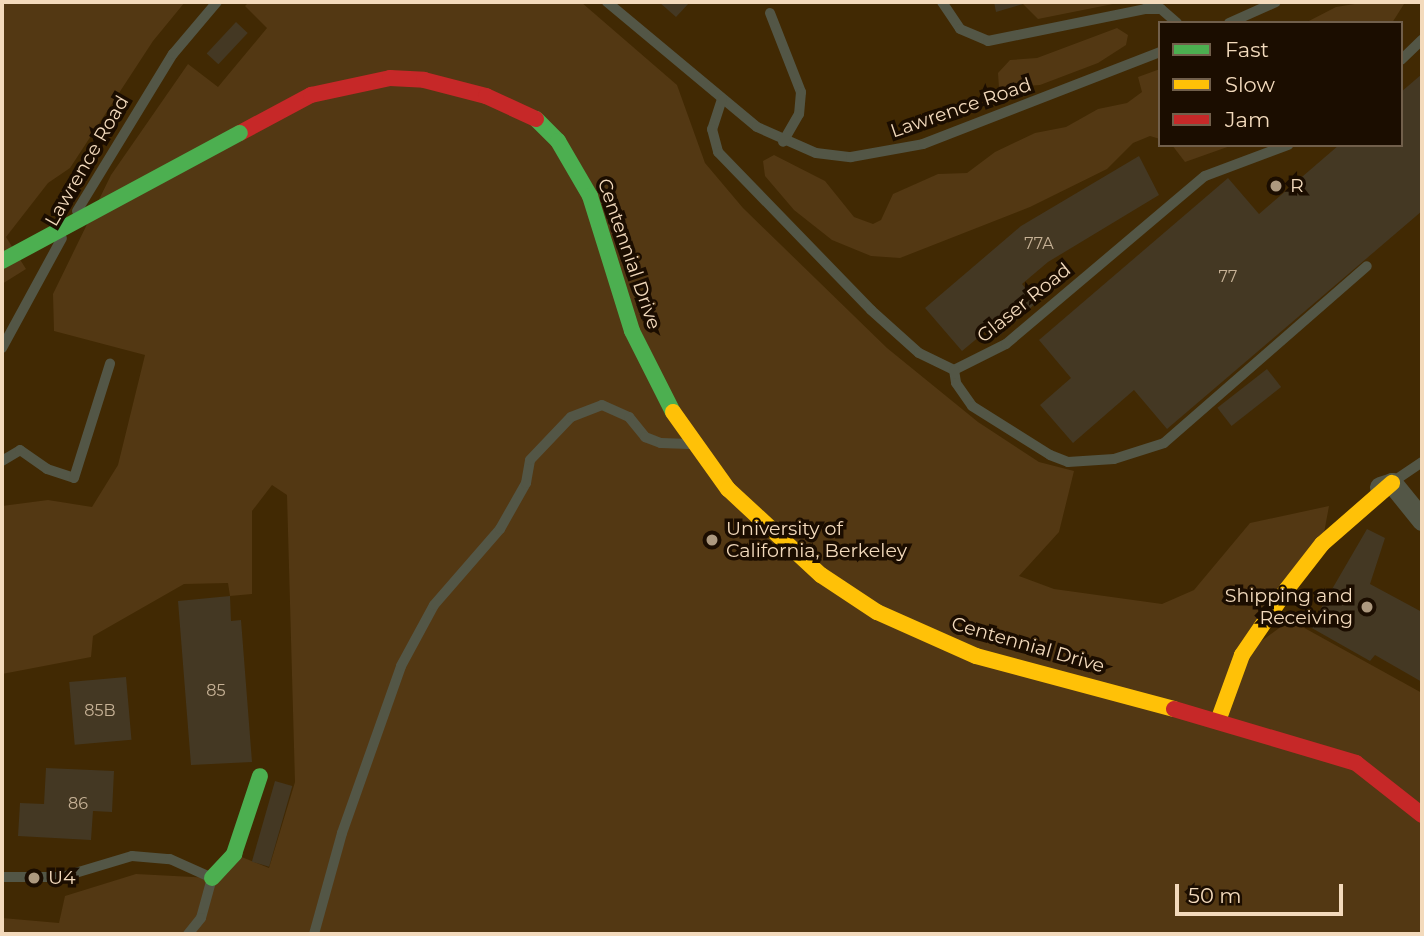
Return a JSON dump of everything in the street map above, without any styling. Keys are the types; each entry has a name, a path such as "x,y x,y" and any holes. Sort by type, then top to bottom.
{"street":[{"name":"Centennial Drive","path":"2,261 311,95 390,78 424,80 486,96 540,121 558,141 590,196 632,331 664,399 728,489 781,543 877,612 976,656 1219,721 1356,763 1422,815"},
{"path":"1219,721 1242,655 1322,544 1324,531 1354,496 1392,483 1422,520"},
{"path":"212,878 234,854 260,776"}],"lane":[{"name":"Lawrence Road","path":"2,348 123,131 173,54 217,2"},
{"name":"Lawrence Road","path":"607,2 722,99 783,142 816,153 851,157 923,144 1158,53"},
{"path":"943,2 960,29 988,41 1144,9 1161,9 1175,21"},
{"path":"1233,21 1276,2"},
{"path":"770,13 801,92 799,114 783,142"},
{"path":"1403,58 1422,40"},
{"path":"722,99 712,130 718,152 871,310 919,353 954,370 956,383 972,406 1050,455 1068,463 1114,459 1164,443 1367,267"},
{"name":"Glaser Road","path":"954,370 1006,344 1205,176 1283,147"},
{"path":"2,461 20,450 47,469 74,478 110,364"},
{"path":"314,934 342,832 401,666 434,605 500,529 526,482 530,460 571,417 602,405 629,417 645,437 661,443 693,443"},
{"path":"1392,483 1422,462"},
{"path":"2,877 62,877 132,856 152,855 212,878 201,918 188,934"}],"shaded area":[{"name":"University of California, Berkeley","path":"2,2 1422,2 1422,934 2,934"},
{"path":"2,2 185,2 153,41 70,168 48,183 6,237 26,269 2,284"},
{"name":"University of California, Berkeley","path":"249,2 581,2 677,85 705,163 743,208 887,348 978,422 1039,462 1074,471 1059,532 1019,576 1054,589 1162,604 1194,590 1250,523 1329,506 1322,544 1245,653 1290,620 1422,693 1422,934 2,934 2,918 59,923 65,896 136,874 212,878 234,854 269,868 295,782 287,495 272,485 252,511 252,594 230,596 228,583 184,584 93,636 91,657 2,674 2,506 48,500 92,507 118,465 145,355 54,331 53,294 111,175 188,64 218,87 267,28 245,6"},
{"path":"1123,2 1038,19 1023,4"},
{"path":"1367,2 1404,4 1393,21 1309,21 1336,7"},
{"path":"1117,28 1128,35 1126,45 1098,63 1040,85 999,88 998,73 1010,60 1037,58"},
{"path":"1158,70 1158,138 1150,136 1133,143 1107,169 1030,207 900,258 871,256 832,240 794,210 765,176 763,161 774,155 825,181 854,217 873,224 881,220 893,194 938,174 967,173 995,152 1035,133 1066,127 1098,109 1127,103 1142,92 1138,77"},
{"path":"1174,147 1227,147 1185,162"}],"building":[{"path":"659,2 690,2 676,17"},
{"path":"994,2 1030,2 996,12"},
{"path":"236,22 248,33 218,64 207,53"},
{"path":"1422,74 1422,211 1167,429 1134,390 1073,443 1040,405 1071,378 1039,340 1228,178 1259,214 1337,147 1403,147 1403,90"},
{"path":"1139,156 1159,195 1048,262 1022,284 1037,302 1000,335 992,326 962,351 925,308 1021,226"},
{"path":"1267,369 1281,387 1232,426 1217,408"},
{"name":"Shipping and Receiving","path":"1367,529 1385,538 1370,584 1422,612 1422,682 1375,655 1370,661 1310,627"},
{"path":"230,596 231,621 241,620 252,762 191,765 178,601"},
{"path":"126,677 131,740 75,745 69,682"},
{"path":"46,768 114,771 112,812 93,811 91,840 18,836 20,803 44,804"},
{"path":"275,781 292,786 269,867 252,862"}],"traffic: fast":[{"path":"536,119 558,141 590,196 632,331 673,412"},
{"path":"2,261 240,133"},
{"path":"212,878 234,854 260,776"}],"traffic: slow":[{"path":"673,412 728,489 821,575 877,612 976,656 1174,709"},
{"path":"1218,721 1242,655 1287,589 1322,544 1392,483"}],"traffic: jam":[{"path":"240,133 311,95 390,78 424,80 486,96 536,119"},
{"path":"1174,709 1356,763 1422,815"}],"place":[{"name":"R","path":"1276,186"},
{"name":"University of California, Berkeley","path":"712,540"},
{"name":"Shipping and Receiving","path":"1367,607"},
{"name":"U4","path":"34,878"}]}
